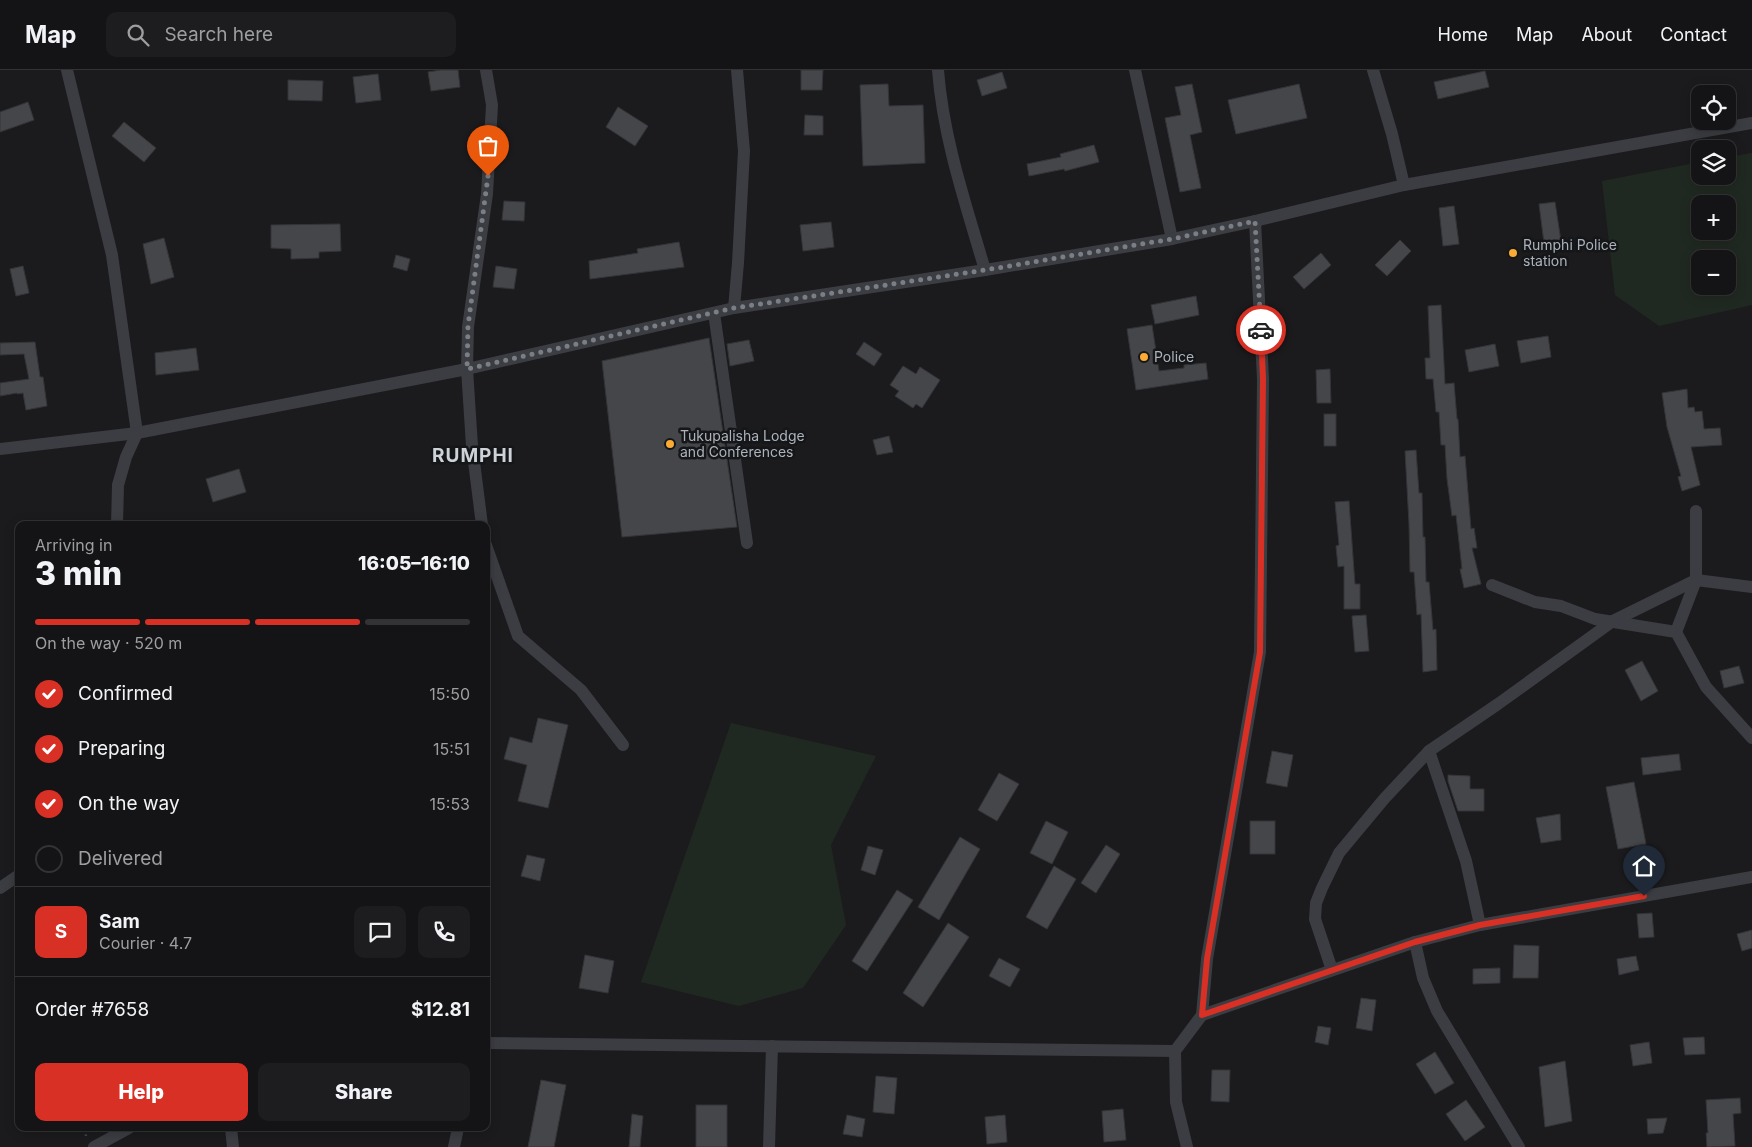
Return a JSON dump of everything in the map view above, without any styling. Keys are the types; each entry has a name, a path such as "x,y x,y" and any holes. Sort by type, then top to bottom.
{"street":[{"path":"67,70 112,254 137,433 126,457 118,485 117,521"},
{"path":"481,521 472,446 467,369 468,326 487,194 492,105 486,70"},
{"path":"734,308 744,151 737,70"},
{"path":"938,70 940,99 956,168 985,270"},
{"path":"1135,70 1172,239"},
{"path":"1373,70 1392,134 1404,185"},
{"path":"0,449 137,433 467,369 734,308 985,270 1172,239 1404,185 1752,123"},
{"path":"1187,1147 1176,1102 1175,1051 1202,1015 1207,959 1260,652 1263,379 1255,221"},
{"path":"714,313 747,543"},
{"path":"1696,511 1696,580 1676,632 1706,688 1752,738"},
{"path":"490,556 518,636 581,690 623,745"},
{"path":"1332,970 1315,919 1316,903 1322,888 1339,853 1384,799 1429,751 1613,621 1696,580 1752,587"},
{"path":"1492,585 1535,602 1561,606 1595,619 1676,632"},
{"path":"1429,751 1466,861 1480,925"},
{"path":"1202,1015 1415,942 1480,925 1752,877"},
{"path":"0,888 15,878"},
{"path":"1415,942 1422,978 1437,1011 1520,1147"},
{"path":"490,1043 1175,1051"},
{"path":"769,1147 772,1046"},
{"path":"94,1147 123,1131"},
{"path":"231,1131 233,1147"},
{"path":"454,1147 457,1131"}],"shaded area":[{"path":"1752,153 1752,305 1659,326 1615,295 1602,181 1691,164 1691,185 1736,185 1736,156"},
{"path":"731,723 876,756 831,845 846,925 803,988 739,1006 641,982"}],"building":[{"path":"458,70 460,87 431,91 428,72"},
{"path":"801,70 823,70 822,90 801,90"},
{"path":"1485,71 1489,87 1438,99 1434,82"},
{"path":"1002,72 1007,88 982,96 977,80"},
{"path":"378,74 381,100 356,103 353,77"},
{"path":"288,80 323,81 322,101 288,100"},
{"path":"888,84 889,106 923,105 925,163 863,166 860,85"},
{"path":"1192,84 1202,132 1190,135 1201,188 1180,192 1165,118 1181,115 1175,87"},
{"path":"1299,84 1307,118 1236,134 1228,100"},
{"path":"28,102 34,120 0,132 0,112"},
{"path":"618,107 648,126 635,146 606,127"},
{"path":"805,115 823,116 823,135 804,135"},
{"path":"124,122 156,148 144,162 112,136"},
{"path":"1094,145 1099,162 1065,171 1064,169 1029,176 1027,164 1061,157 1060,154"},
{"path":"504,201 525,202 524,221 502,220"},
{"path":"1555,202 1561,241 1544,243 1539,204"},
{"path":"1454,206 1459,244 1443,246 1439,208"},
{"path":"831,222 834,247 803,251 800,225"},
{"path":"340,224 341,251 319,252 319,258 291,259 291,249 271,248 271,225"},
{"path":"164,238 174,277 151,284 143,244"},
{"path":"1400,240 1411,251 1387,276 1375,265"},
{"path":"679,242 684,267 590,279 589,261 638,253 637,249"},
{"path":"1321,253 1331,265 1304,289 1293,277"},
{"path":"396,255 410,259 407,271 393,267"},
{"path":"23,266 29,293 16,296 10,269"},
{"path":"496,266 517,269 514,289 493,287"},
{"name":"Police","path":"1196,296 1199,315 1155,324 1151,305"},
{"path":"1441,305 1445,384 1454,383 1460,457 1465,456 1471,529 1474,528 1477,548 1472,548 1481,584 1464,588 1460,569 1462,569 1456,515 1452,516 1445,445 1441,445 1439,412 1436,412 1433,379 1426,379 1425,358 1430,358 1428,306"},
{"name":"Police","path":"1152,325 1159,371 1184,368 1184,365 1206,363 1208,379 1136,390 1127,329"},
{"path":"1548,336 1551,357 1521,363 1517,341"},
{"name":"Tukupalisha Lodge and Conferences","path":"709,338 737,527 622,537 602,361"},
{"path":"749,340 754,361 730,366 727,344"},
{"path":"35,342 40,377 43,377 47,406 26,410 23,393 0,396 0,383 29,379 24,354 0,355 0,343"},
{"path":"864,342 882,354 874,366 856,354"},
{"path":"1495,344 1499,366 1469,372 1465,350"},
{"path":"196,348 199,370 156,375 155,353"},
{"path":"903,366 916,374 920,367 940,380 922,408 916,404 913,408 895,396 899,391 890,385"},
{"path":"1330,369 1331,403 1317,403 1316,370"},
{"path":"1687,389 1688,408 1694,407 1695,412 1702,411 1704,429 1720,428 1722,445 1691,447 1700,485 1682,491 1678,477 1681,476 1667,427 1662,393"},
{"path":"1324,414 1336,414 1336,446 1324,446"},
{"path":"889,436 893,452 877,455 873,440"},
{"path":"1416,450 1419,493 1422,493 1426,582 1429,582 1433,630 1436,629 1437,670 1423,672 1421,614 1417,615 1414,572 1410,572 1405,451"},
{"path":"239,469 246,492 213,502 206,479"},
{"path":"1349,501 1355,584 1360,584 1360,609 1344,609 1344,566 1338,567 1336,546 1339,545 1335,502"},
{"path":"1366,615 1369,651 1355,652 1352,616"},
{"path":"1642,661 1658,691 1641,701 1625,670"},
{"path":"1739,666 1744,683 1724,688 1720,671"},
{"path":"538,718 568,725 548,808 518,801 527,765 504,759 510,737 532,743"},
{"path":"1272,751 1293,755 1287,787 1266,783"},
{"path":"1679,754 1681,770 1643,775 1641,758"},
{"path":"999,773 1019,784 997,821 978,810"},
{"path":"1448,775 1470,776 1470,789 1484,789 1484,811 1458,811 1448,781"},
{"path":"1634,782 1646,844 1618,849 1606,787"},
{"path":"1560,814 1561,840 1541,843 1536,818"},
{"path":"1046,821 1068,832 1052,864 1030,853"},
{"path":"1250,821 1275,821 1275,854 1250,854"},
{"path":"960,837 980,849 939,920 918,907"},
{"path":"1106,845 1120,854 1096,893 1081,883"},
{"path":"868,846 883,850 875,875 861,870"},
{"path":"527,855 545,859 540,881 521,876"},
{"path":"1054,866 1076,879 1047,929 1026,917"},
{"path":"897,890 913,900 867,971 852,961"},
{"path":"1652,913 1654,937 1639,938 1637,914"},
{"path":"948,923 969,937 923,1007 903,993"},
{"path":"1752,930 1752,948 1742,951 1737,934"},
{"path":"1514,945 1539,946 1538,978 1513,978"},
{"path":"585,955 614,961 608,993 579,988"},
{"path":"1636,956 1639,970 1619,975 1617,959"},
{"path":"999,958 1020,969 1010,987 989,976"},
{"path":"1500,968 1500,983 1473,984 1473,969"},
{"path":"1361,998 1376,1000 1372,1031 1356,1028"},
{"path":"1318,1026 1331,1028 1328,1045 1315,1042"},
{"path":"1704,1037 1705,1054 1685,1055 1683,1038"},
{"path":"1649,1042 1652,1063 1633,1066 1630,1045"},
{"path":"1435,1052 1454,1083 1435,1094 1416,1064"},
{"path":"1565,1061 1572,1121 1545,1127 1539,1067"},
{"path":"1212,1070 1230,1070 1229,1102 1211,1101"},
{"path":"876,1076 897,1078 894,1114 873,1112"},
{"path":"541,1080 566,1085 554,1147 528,1147"},
{"path":"1740,1098 1741,1113 1733,1114 1735,1146 1707,1147 1706,1100"},
{"path":"1466,1100 1485,1127 1465,1141 1446,1114"},
{"path":"696,1105 727,1105 727,1147 696,1147"},
{"path":"1123,1109 1126,1140 1104,1142 1102,1111"},
{"path":"632,1114 643,1116 640,1147 629,1147"},
{"path":"847,1115 865,1119 862,1137 843,1134"},
{"path":"1005,1115 1007,1142 987,1144 985,1117"},
{"path":"1667,1118 1663,1133 1648,1134 1647,1119"}],"way so far":[{"path":"488,176 468,326 467,369 734,308 985,270 1172,239 1255,221 1261,330"}],"place":[{"name":"Rumphi Police station","path":"1513,253"},
{"name":"Police","path":"1144,357"},
{"name":"Tukupalisha Lodge and Conferences","path":"670,444"}],"district":[{"name":"RUMPHI","path":"473,455"}],"route":[{"path":"1261,330 1263,379 1260,652 1207,959 1202,1015 1415,942 1480,925 1644,896"}]}
